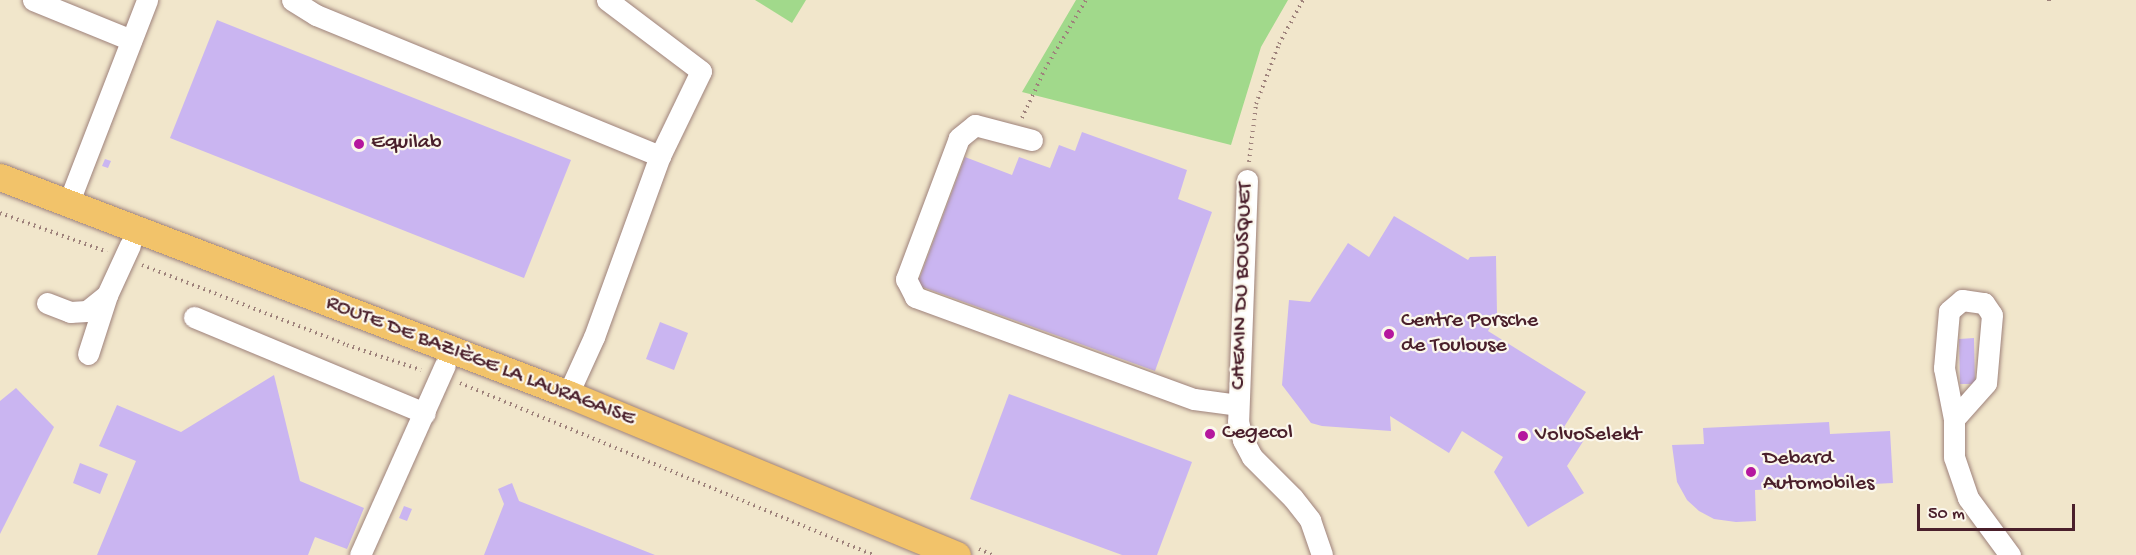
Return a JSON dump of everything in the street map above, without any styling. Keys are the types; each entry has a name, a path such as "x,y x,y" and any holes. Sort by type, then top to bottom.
{"main road":[{"name":"ROUTE DE BAZIÈGE LA LAURAGAISE","path":"0,177 568,394 957,555"},
{"name":"ROUTE DE BAZIÈGE LA LAURAGAISE","path":"0,195 446,365 916,555"}],"street":[{"path":"33,0 131,40"},
{"path":"68,204 147,0"},
{"path":"292,0 316,15 660,156"},
{"path":"568,394 594,337 660,156 700,71 607,0"},
{"path":"1023,137 975,125 959,138 906,279 915,297 1194,399 1238,405"},
{"name":"CHEMIN DU BOUSQUET","path":"1247,180 1238,405 1243,440 1252,457 1293,498 1310,520 1322,555"},
{"path":"88,354 107,295 130,244"},
{"path":"47,303 69,312 87,311 107,295"},
{"path":"1954,418 1986,383 1992,315 1984,303 1962,300 1950,311 1944,368 1954,418 1954,457 1968,498 2003,553"},
{"path":"194,317 425,413"},
{"path":"360,555 446,365"}],"path":[{"path":"1023,137 1045,69 1086,0"},
{"name":"CHEMIN DU BOUSQUET","path":"1247,180 1256,104 1279,44 1303,0"},
{"path":"347,345 350,336"}],"green space":[{"path":"755,0 806,0 792,23"},
{"path":"1076,0 1288,0 1261,47 1231,145 1022,92"}],"building":[{"name":"Equilab","path":"217,20 571,160 524,278 170,138"},
{"path":"1082,132 1187,170 1178,199 1212,212 1155,371 917,285 965,157 1012,175 1019,157 1050,168 1059,145 1075,151"},
{"path":"105,159 111,161 108,168 102,166"},
{"name":"Centre Porsche de Toulouse","path":"1394,216 1468,260 1470,257 1496,256 1497,314 1488,331 1586,392 1564,427 1584,440 1567,466 1584,493 1528,527 1494,472 1503,457 1462,431 1449,453 1390,416 1391,431 1322,426 1311,423 1282,385 1289,300 1310,302 1348,243 1369,257"},
{"path":"660,322 688,333 674,370 646,359"},
{"path":"1974,338 1975,384 1960,384 1959,339"},
{"path":"274,375 300,481 364,508 347,549 315,537 308,555 97,555 136,461 99,446 117,405 181,432"},
{"path":"16,388 54,427 0,534 0,401"},
{"path":"1009,394 1192,462 1157,555 1122,555 970,499"},
{"name":"Debard Automobiles","path":"1829,422 1830,434 1890,431 1893,483 1755,490 1756,521 1736,522 1714,519 1699,511 1687,500 1677,482 1672,445 1704,444 1703,428"},
{"name":"Cegecol","path":"1209,427 1216,429 1212,441 1204,438"},
{"path":"80,463 108,474 100,494 73,483"},
{"path":"512,483 519,501 655,555 484,555 504,504 498,489"},
{"path":"404,506 412,509 407,521 399,518"}],"place":[{"name":"Equilab","path":"359,144"},
{"name":"Centre Porsche de Toulouse","path":"1389,334"},
{"name":"Cegecol","path":"1210,434"},
{"name":"VolvoSelekt","path":"1523,436"},
{"name":"Debard Automobiles","path":"1751,472"}]}
